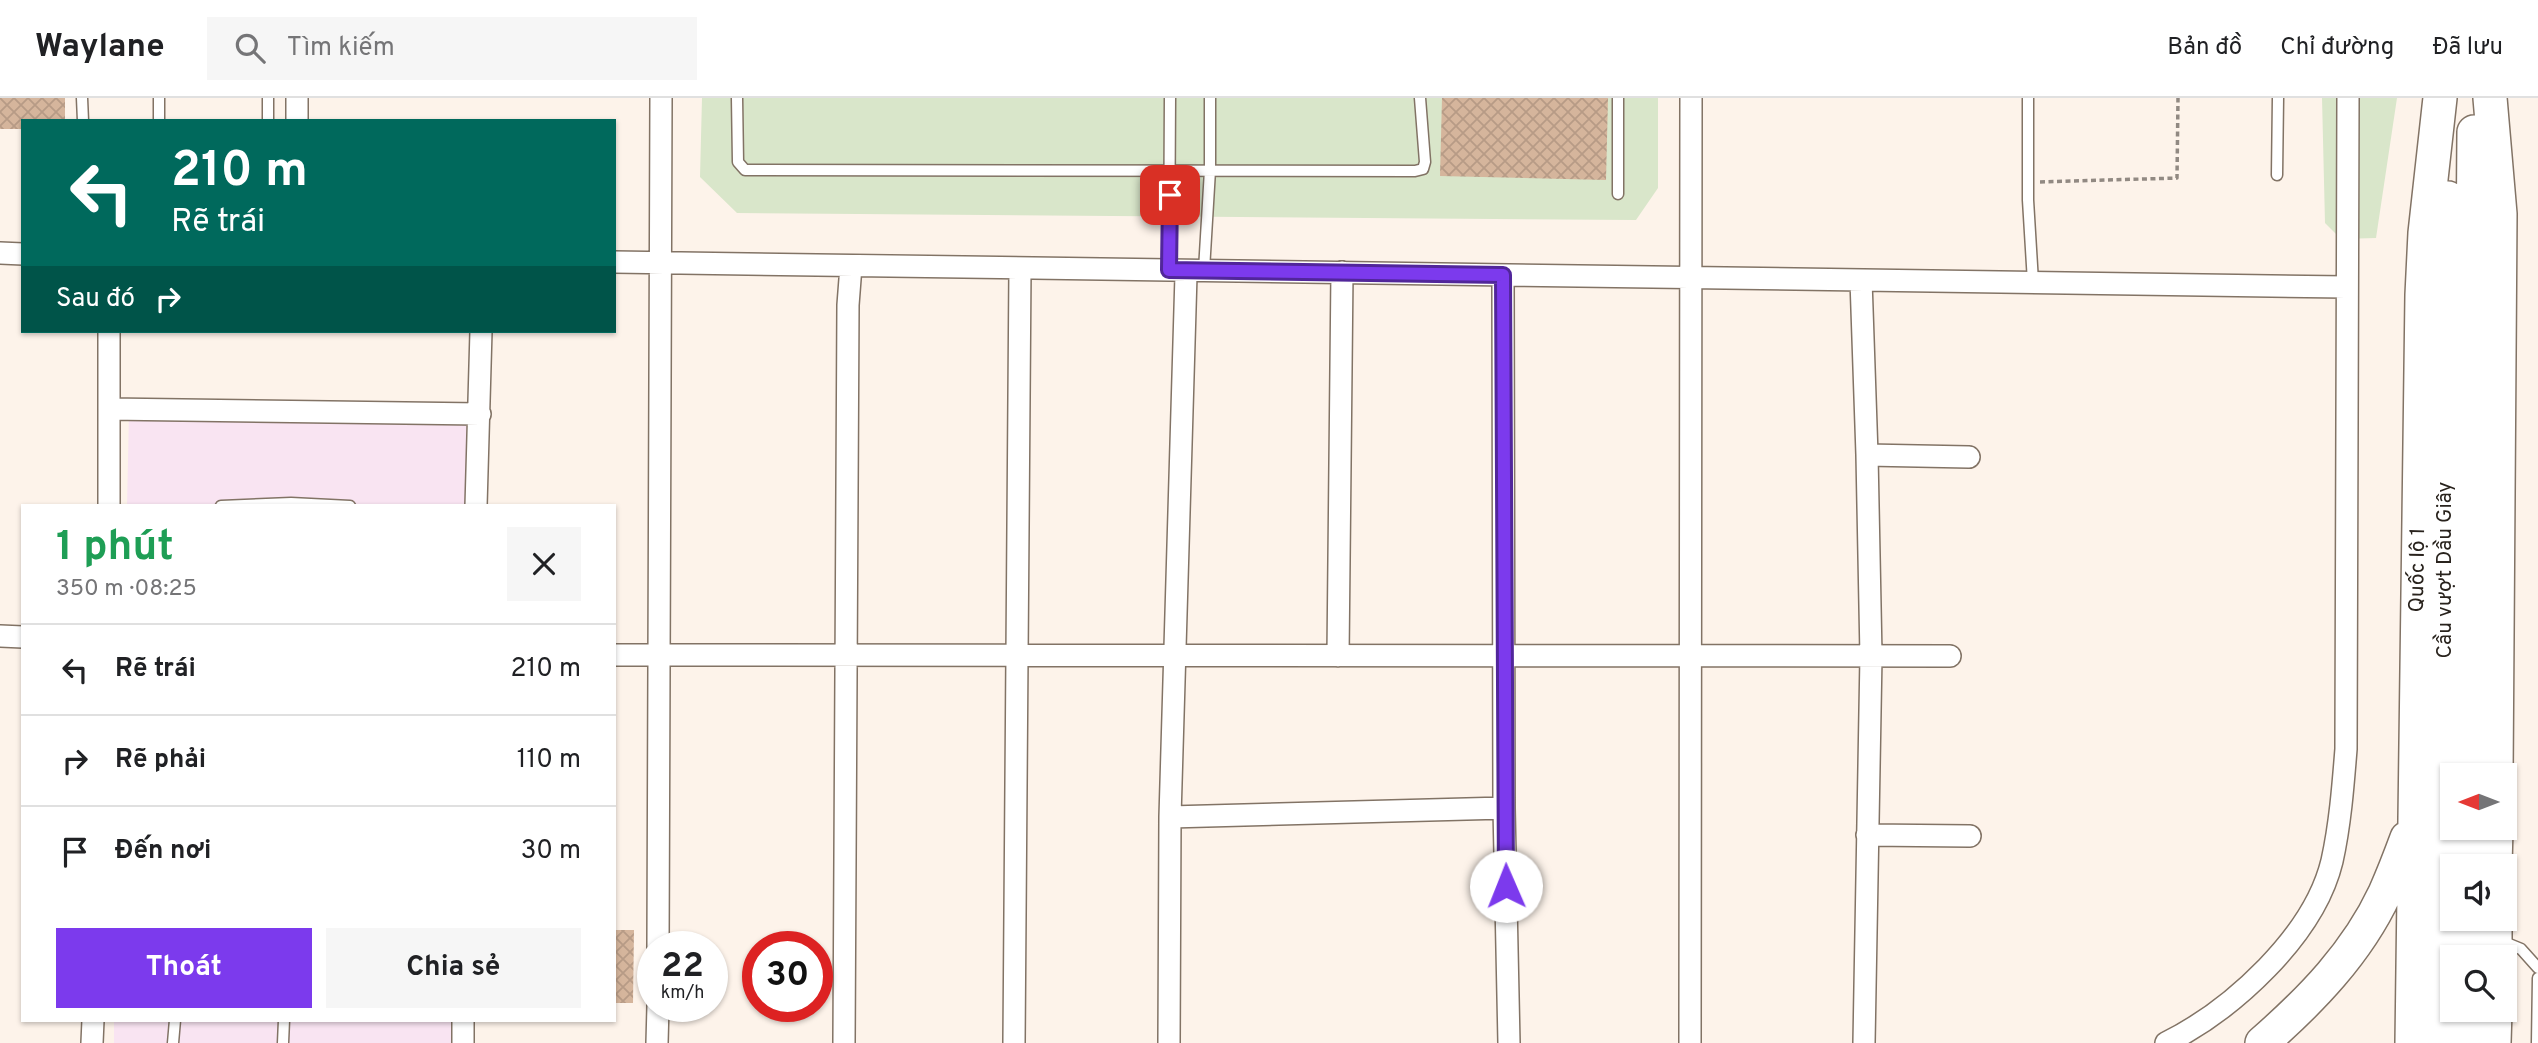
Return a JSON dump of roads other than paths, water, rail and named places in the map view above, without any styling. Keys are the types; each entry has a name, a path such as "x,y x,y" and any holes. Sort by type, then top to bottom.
{"highway":[{"name":"Quốc lộ 1","path":"2412,1043 2422,295 2425,233 2440,98"},
{"name":"Cầu vượt Dầu Giây","path":"2449,98 2460,213 2469,763"},
{"name":"Cầu vượt Dầu Giây","path":"2441,1043 2460,213 2475,98"},
{"path":"2490,98 2500,215 2496,763"},
{"path":"2262,1043 2308,1002 2350,952 2384,895 2414,820"},
{"path":"2467,1022 2467,1043"},
{"path":"2494,1022 2494,1043"}],"street":[{"path":"297,98 297,119"},
{"path":"658,931 661,98"},
{"path":"1690,1043 1691,98"},
{"path":"2166,1043 2193,1030 2260,976 2293,938 2315,903 2332,864 2346,749 2348,98"},
{"path":"0,253 21,254"},
{"path":"616,262 2346,287"},
{"path":"844,1043 848,304 851,265"},
{"path":"1013,1043 1020,268"},
{"path":"1169,1043 1170,817 1186,272"},
{"path":"1338,656 1342,272"},
{"path":"1503,275 1504,808 1508,1043"},
{"path":"1861,279 1871,656 1864,1043"},
{"path":"108,333 109,504"},
{"path":"476,504 481,333"},
{"path":"109,409 480,415"},
{"path":"1867,455 1969,457"},
{"path":"0,636 21,637"},
{"path":"616,655 1950,656"},
{"path":"1170,817 1504,808"},
{"path":"1867,835 1970,836"},
{"path":"92,1043 93,1022"},
{"path":"463,1022 463,1043"},
{"path":"657,1022 657,1043"}],"lane":[{"path":"82,98 83,119"},
{"path":"159,98 159,119"},
{"path":"268,98 268,119"},
{"path":"737,98 738,162 744,170 1415,171 1423,169 1425,162 1420,98"},
{"path":"1170,98 1170,170 1186,272"},
{"path":"1186,272 1210,170 1210,98"},
{"path":"1618,98 1618,194"},
{"path":"2028,98 2028,183 2033,282"},
{"path":"2277,176 2278,98"},
{"path":"2495,938 2521,949 2538,968"},
{"path":"2537,1043 2538,978"},
{"path":"173,1043 175,1022"},
{"path":"283,1043 284,1022"}]}
